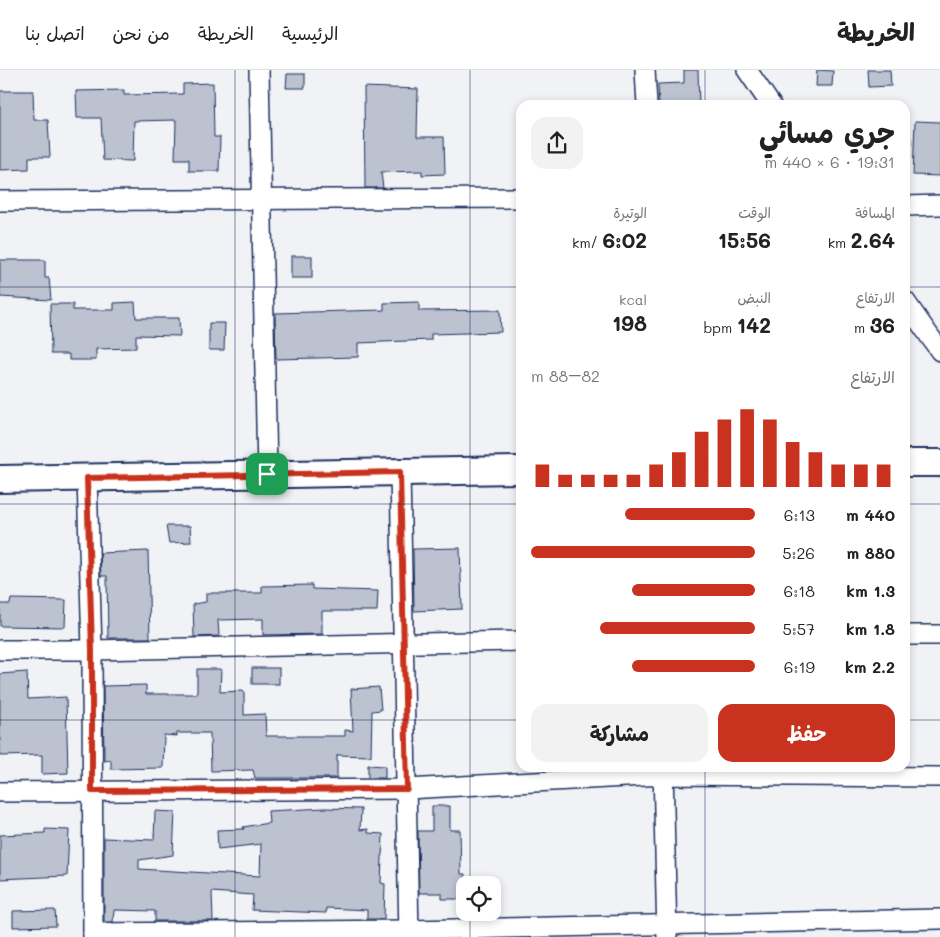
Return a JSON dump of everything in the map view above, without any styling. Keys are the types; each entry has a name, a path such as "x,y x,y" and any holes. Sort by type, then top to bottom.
{"street":[{"path":"259,70 260,199 267,474"},
{"path":"645,70 647,100"},
{"path":"747,70 768,100"},
{"path":"0,201 516,198"},
{"path":"910,206 940,205"},
{"path":"910,308 940,351"},
{"path":"910,464 940,463"},
{"path":"0,479 516,470"},
{"path":"400,472 409,933"},
{"path":"87,478 92,650 93,935 667,930 940,919"},
{"path":"910,636 940,635"},
{"path":"0,650 402,645 516,641"},
{"path":"0,792 407,789 649,772"},
{"path":"663,772 667,930"},
{"path":"709,772 940,777"}],"building":[{"path":"684,70 698,70 699,100 659,100 658,84 684,83"},
{"path":"817,70 833,71 832,86 816,86"},
{"path":"868,70 890,70 891,86 869,87"},
{"path":"287,74 305,74 305,88 286,88"},
{"path":"213,83 214,137 220,137 219,171 189,171 189,159 175,159 176,120 134,121 133,161 103,160 101,118 77,118 76,91 124,90 124,95 183,94 183,84"},
{"path":"364,87 418,89 417,137 444,137 445,174 422,175 422,171 381,172 383,188 365,188"},
{"path":"0,91 33,91 34,120 48,120 50,157 29,157 29,169 0,170"},
{"path":"915,121 940,122 940,176 913,175"},
{"path":"291,256 312,256 312,278 291,278"},
{"path":"0,260 45,260 45,278 49,278 51,300 0,297"},
{"path":"135,302 136,318 179,318 180,336 136,335 136,348 96,349 96,360 69,360 69,354 51,354 50,304 73,304 73,310 114,310 114,303"},
{"path":"419,302 419,311 500,310 501,332 431,334 431,340 358,343 358,357 276,359 275,313 384,310 384,303"},
{"path":"209,323 225,323 224,350 209,350"},
{"path":"166,526 190,526 191,542 169,543"},
{"path":"460,548 462,609 414,611 413,549"},
{"path":"148,551 150,638 108,638 107,576 101,576 100,553"},
{"path":"312,585 312,589 378,591 377,611 322,611 322,634 263,635 263,619 218,620 219,636 194,637 193,604 206,602 206,593 262,593 262,586"},
{"path":"11,599 66,600 65,627 0,626 0,604 10,604"},
{"path":"252,668 279,668 279,684 252,684"},
{"path":"197,669 221,669 220,692 244,691 244,715 265,714 266,736 345,736 345,730 353,731 351,689 379,687 381,710 372,711 371,756 337,755 337,778 255,778 253,770 211,771 210,733 177,733 177,736 164,735 163,768 111,769 111,760 104,761 103,686 146,685 146,694 197,694"},
{"path":"27,672 28,699 66,697 68,773 42,774 42,755 0,756 0,674"},
{"path":"368,765 385,766 385,778 368,778"},
{"path":"432,806 450,806 450,830 460,830 461,874 465,874 465,876 456,876 456,899 442,899 442,893 419,893 418,831 432,831"},
{"path":"325,808 361,809 360,830 368,829 368,833 383,834 381,883 385,884 384,919 367,919 367,910 326,908 326,913 252,910 253,895 212,892 213,921 155,921 155,911 114,910 113,922 104,922 104,838 154,840 155,811 175,812 173,855 139,860 139,869 260,876 261,844 218,849 217,830 244,829 243,827 269,823 268,811"},
{"path":"45,829 69,830 67,876 0,879 0,835 45,833"},
{"path":"55,910 56,926 13,927 13,911"}],"route":[{"path":"400,472 402,645 407,789 92,791 92,650 87,478 267,474 400,472"}]}
